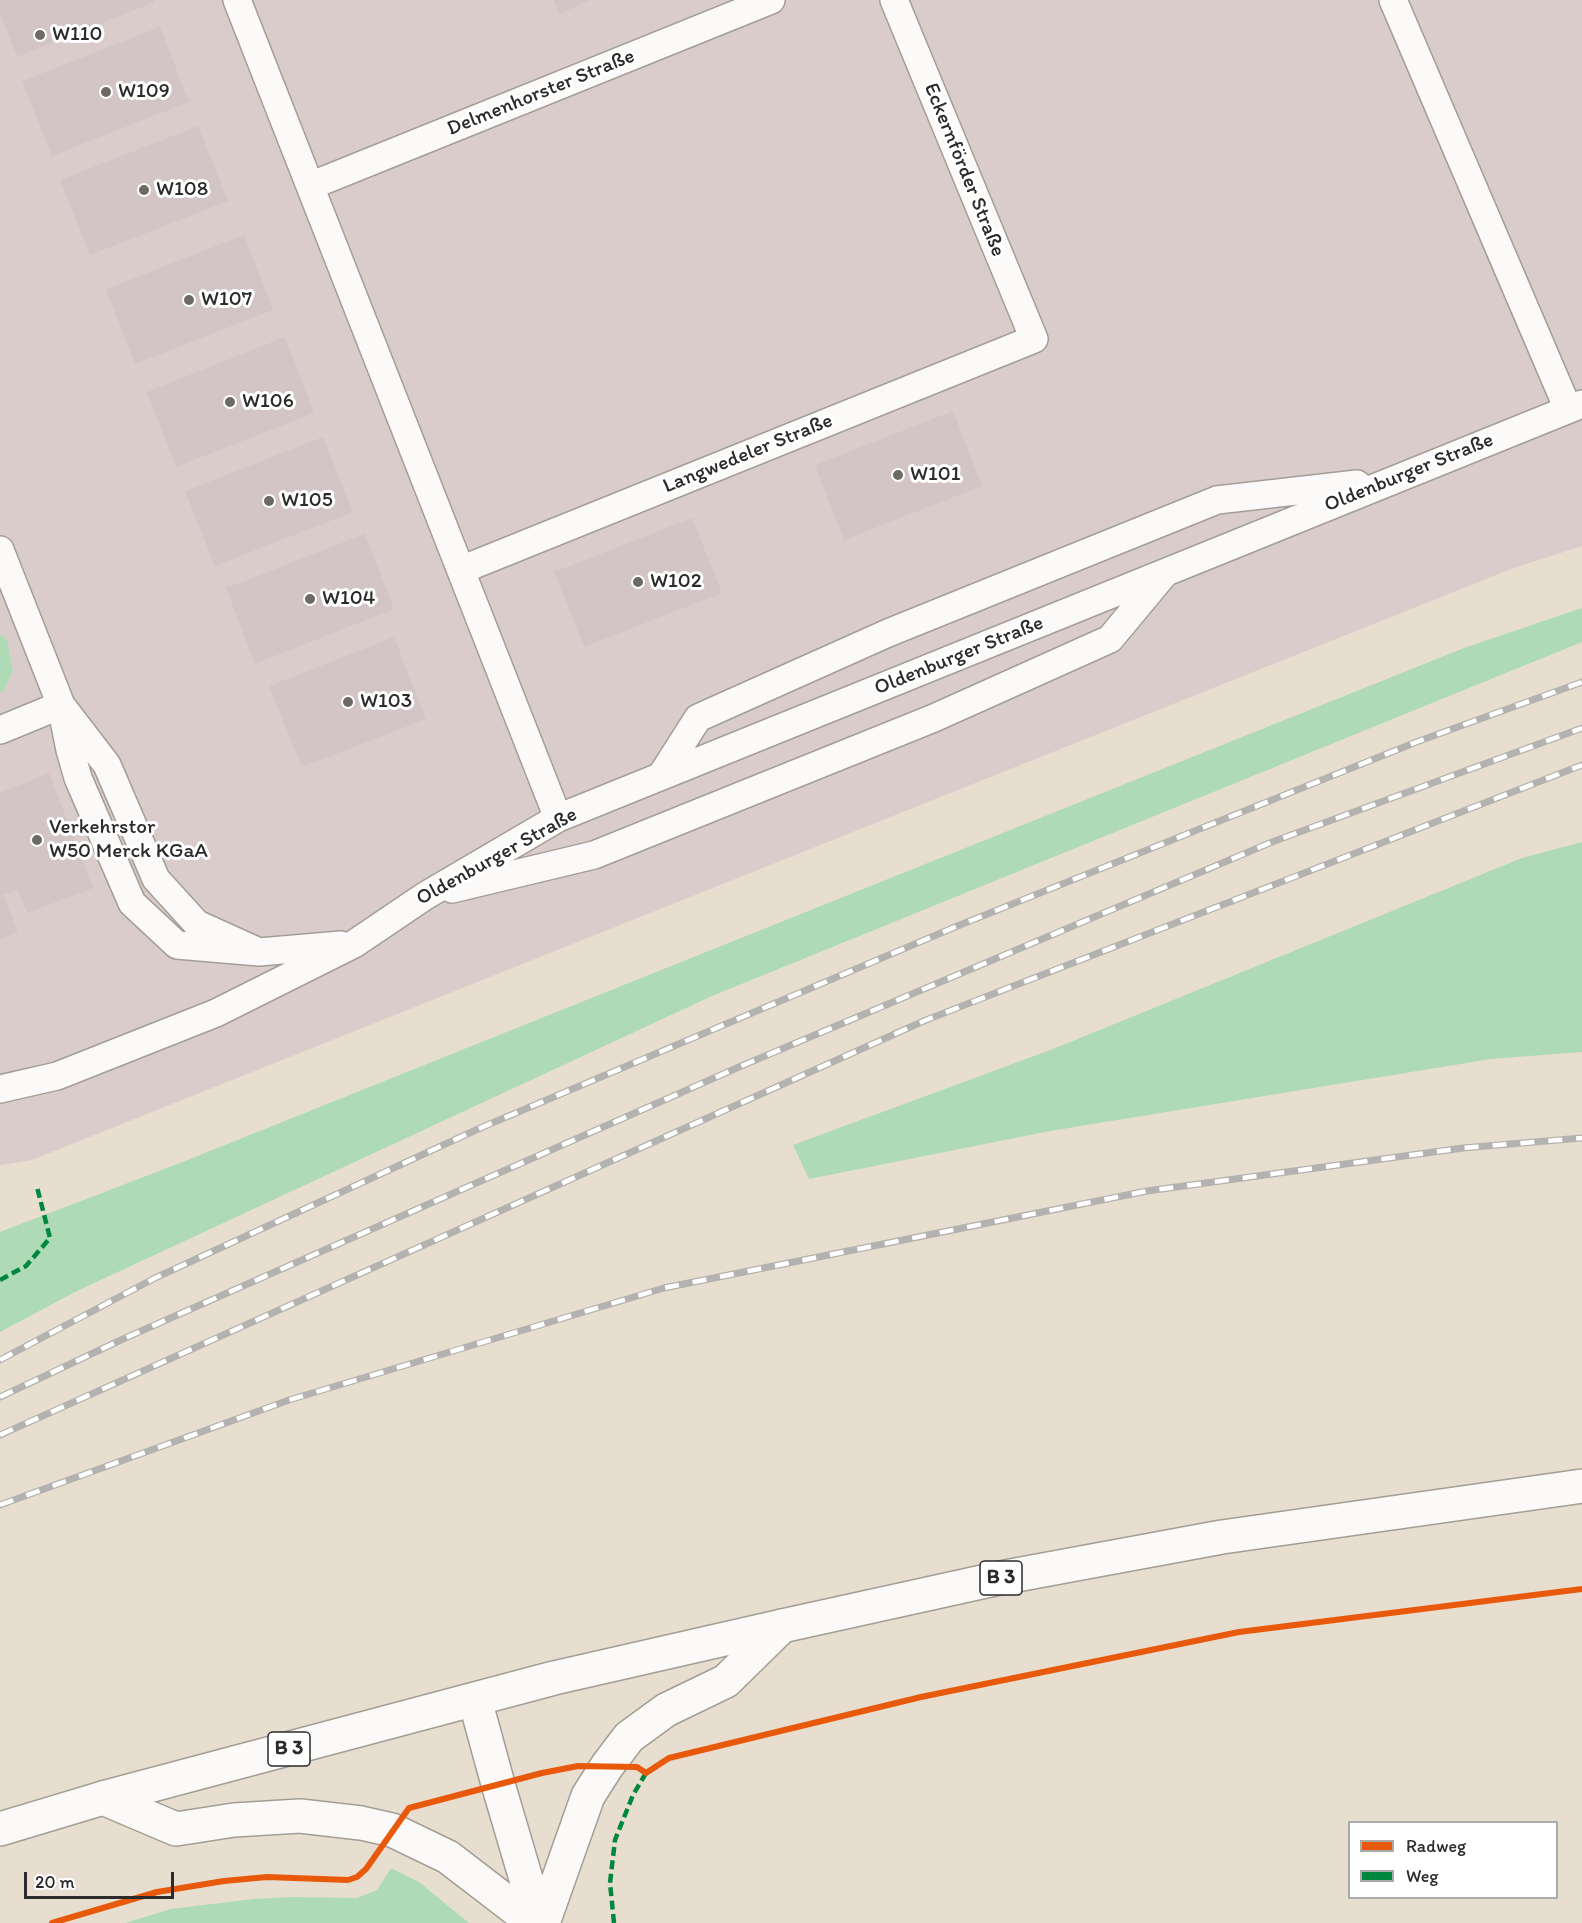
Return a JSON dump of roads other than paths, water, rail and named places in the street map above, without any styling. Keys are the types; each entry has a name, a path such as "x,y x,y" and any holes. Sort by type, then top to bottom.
{"main road":[{"name":"B 3","path":"0,1829 103,1798 554,1678 1000,1578 1222,1537 1582,1486"},
{"path":"541,1923 588,1796 629,1737 666,1710 726,1681 782,1626"},
{"path":"475,1700 541,1923"},
{"path":"103,1798 176,1829 234,1820 300,1816 361,1823 392,1830 448,1857 534,1923"}],"lane":[{"path":"237,0 558,818"},
{"name":"Delmenhorster Straße","path":"310,186 771,0"},
{"name":"Eckernförder Straße","path":"894,0 1034,339"},
{"path":"1394,0 1575,406"},
{"name":"Langwedeler Straße","path":"461,570 1034,339"},
{"name":"Oldenburger Straße","path":"0,1089 57,1076 216,1013 354,944 425,896 558,818 1575,406"},
{"path":"661,776 698,718 899,628 1217,500 1391,480"},
{"path":"2,558 61,705 107,765 156,879 196,924 259,952 354,944"},
{"path":"425,896 594,855 934,718 1110,639 1166,571"},
{"path":"0,730 61,705"}],"railway":[{"path":"0,1360 155,1278 478,1129 955,927 1419,741 1582,682"},
{"path":"0,1397 123,1339 739,1067 1272,842 1582,728"},
{"path":"0,1435 926,1020 1582,765"},
{"path":"0,1505 289,1400 664,1288 1147,1191 1463,1148 1582,1138"}],"place":[{"name":"W110","path":"40,35"},
{"name":"W109","path":"106,92"},
{"name":"W108","path":"144,190"},
{"name":"W107","path":"189,300"},
{"name":"W106","path":"230,402"},
{"name":"W101","path":"898,475"},
{"name":"W105","path":"269,501"},
{"name":"W102","path":"638,582"},
{"name":"W104","path":"310,599"},
{"name":"W103","path":"348,702"},
{"name":"Verkehrstor W50 Merck KGaA","path":"37,840"}]}
